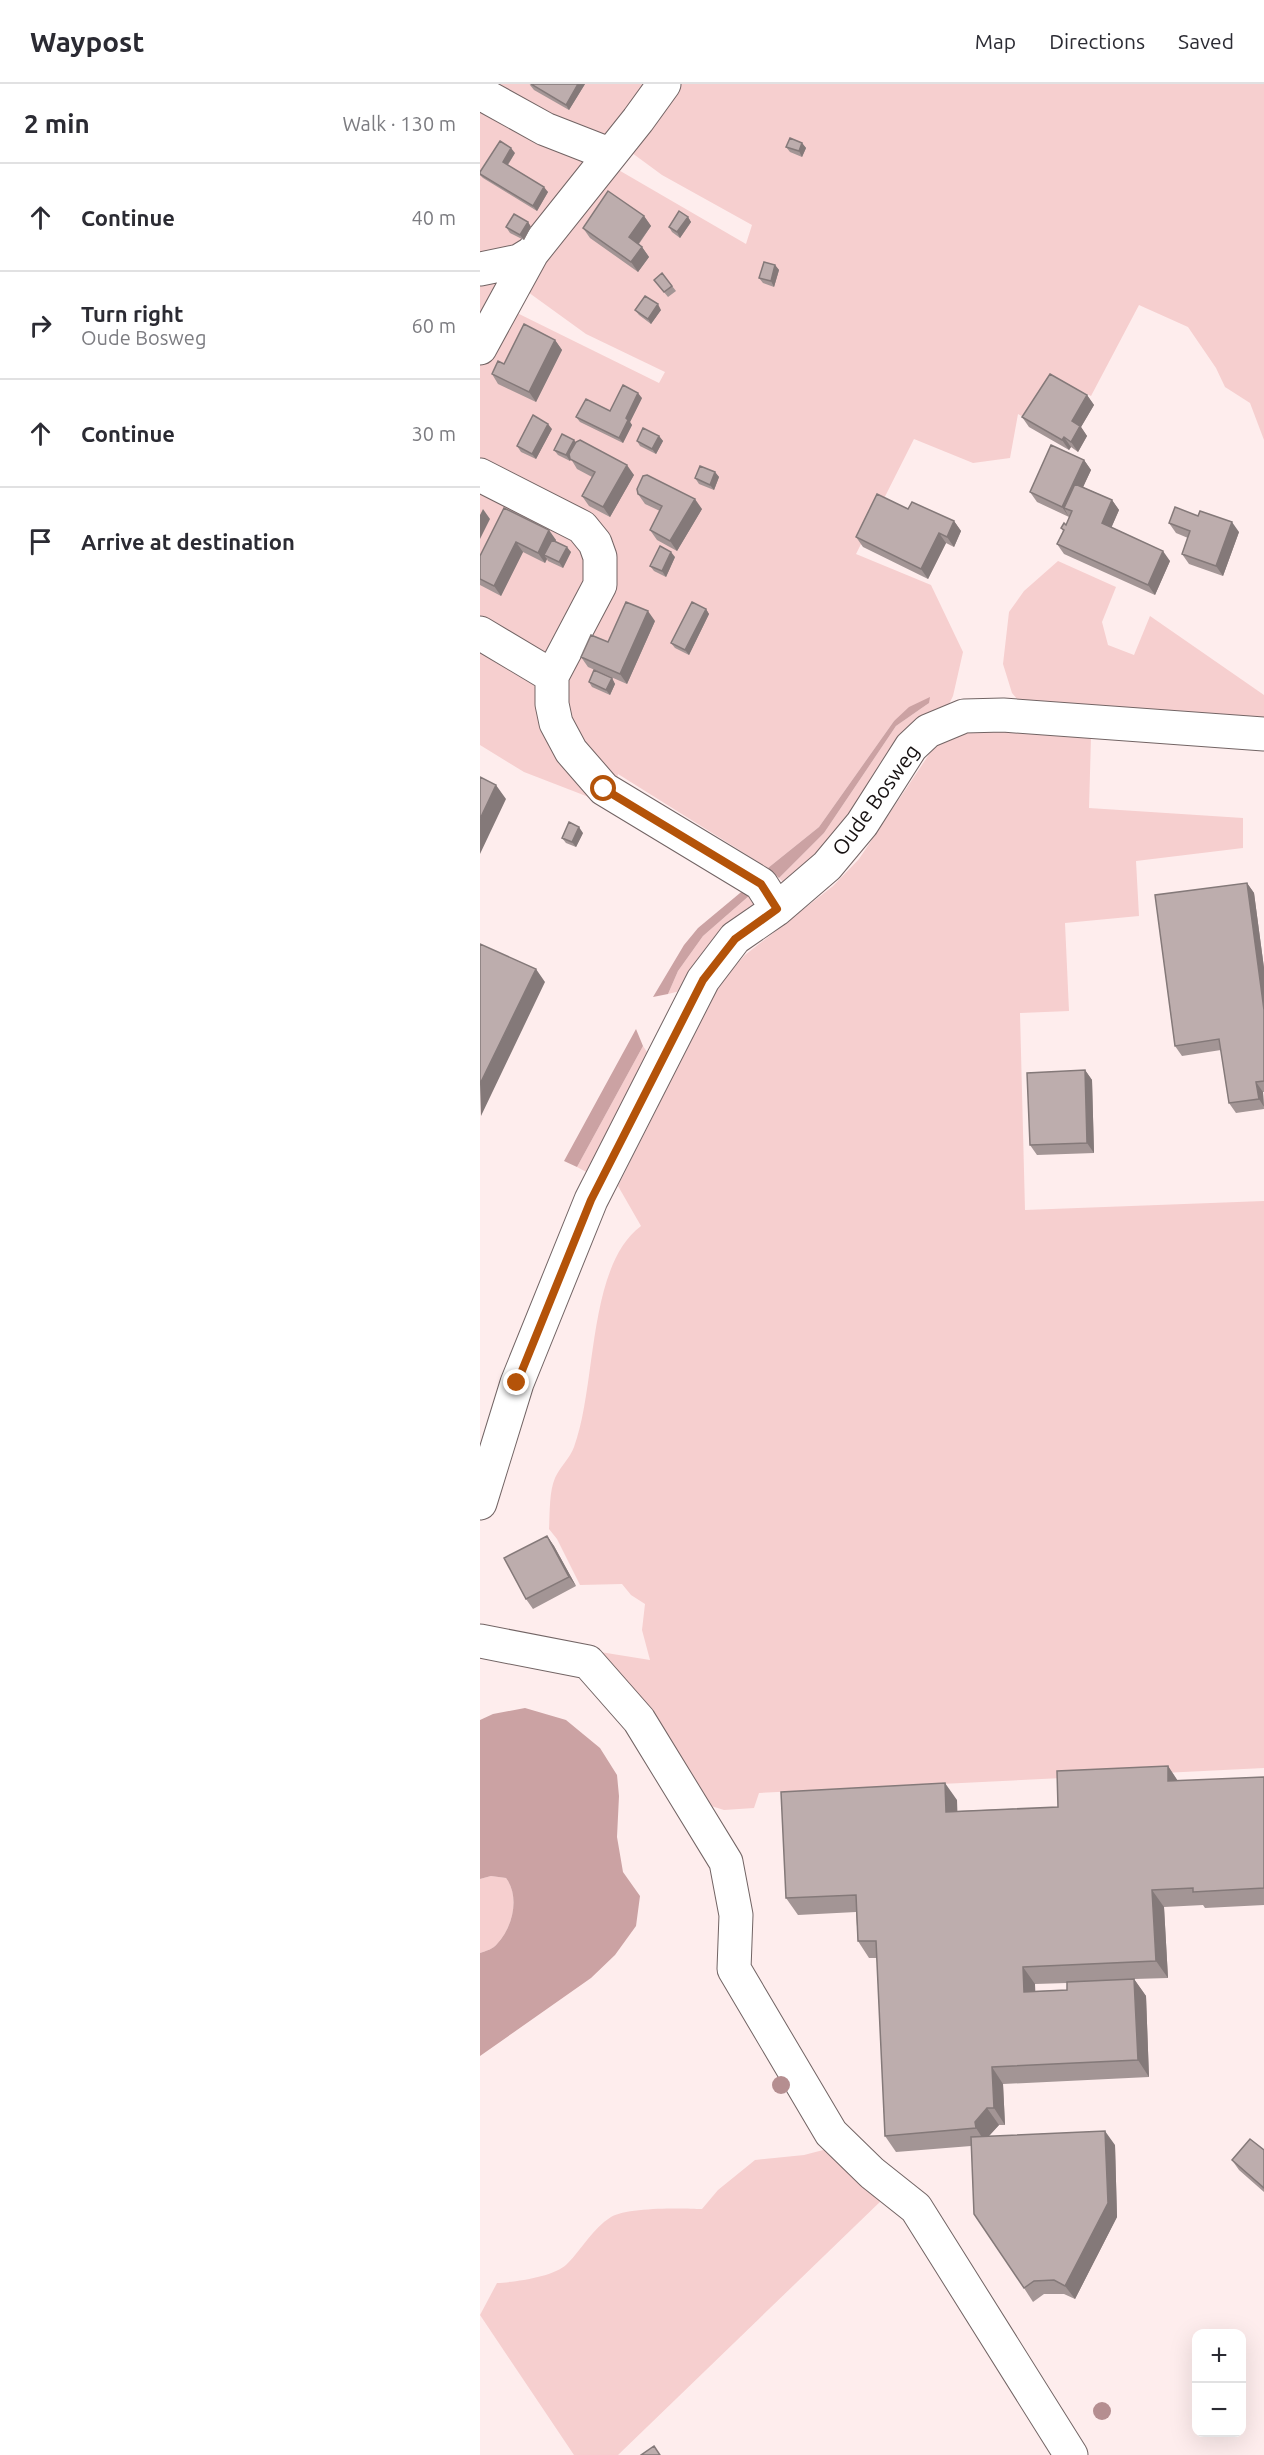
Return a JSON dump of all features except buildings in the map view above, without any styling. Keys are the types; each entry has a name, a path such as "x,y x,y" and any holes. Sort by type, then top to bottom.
{"street":[{"path":"480,348 532,253 664,84"},
{"path":"480,93 545,129 609,154"},
{"path":"480,269 519,261 532,253"},
{"path":"480,475 582,527 595,543 600,557 600,585 552,676 552,704 556,723 571,751 604,789 761,884 777,909"},
{"path":"480,633 552,676"},
{"name":"Oude Bosweg","path":"480,1503 517,1383 591,1200 703,980 735,939 777,909 827,866 855,832 910,747 928,731 964,716 1003,716 1264,734"},
{"path":"480,1641 588,1662 639,1720 726,1862 736,1915 734,1969 831,2133 872,2173 916,2208 1071,2455"}],"shaded area":[{"path":"480,84 654,84 609,135 595,137"},
{"path":"675,84 1264,84 1264,440 1250,403 1225,387 1216,368 1188,327 1139,305 1091,396 1052,377 1027,419 1018,414 1010,458 973,463 914,439 856,554 931,585 963,652 953,696 948,706 854,820 789,888 779,878 824,833 896,726 929,703 894,721 819,827 768,868 618,774 616,782 578,747 560,686 610,556 480,467 480,363 511,310 659,383 665,372 586,334 521,287 610,165 746,244 752,225 662,175 628,150"},
{"path":"480,100 595,161 520,251 480,261"},
{"path":"480,275 511,275 480,330"},
{"path":"480,484 570,533 594,570 548,658 480,620"},
{"path":"1058,561 1116,587 1102,622 1108,645 1134,655 1150,616 1264,695 1264,723 1025,708 1012,693 1003,664 1009,612 1024,591"},
{"path":"480,644 527,673 599,801 524,772 480,745"},
{"path":"930,697 929,703 896,726 824,833 779,878 768,868 819,827 894,721 909,707"},
{"path":"975,729 1091,738 1089,808 1243,818 1243,848 1136,861 1139,916 1065,923 1069,1011 1020,1013 1025,1210 1264,1201 1264,1768 759,1793 754,1808 724,1810 705,1804 594,1651 650,1660 642,1630 645,1604 631,1595 622,1584 580,1585 557,1539 549,1529 553,1484 574,1447 581,1422 602,1297 611,1269 624,1244 641,1226 618,1186 720,983 745,955 833,886 859,859 934,747"},
{"path":"746,888 750,895 703,936 678,971 668,994 653,997 684,945 698,928"},
{"path":"750,895 754,903 753,914 688,989 668,994 678,971 703,936"},
{"path":"636,1029 643,1046 577,1167 564,1161"},
{"path":"643,1046 651,1058 592,1175 577,1167"},
{"path":"525,1708 566,1720 600,1748 617,1775 619,1796 617,1837 623,1872 640,1896 636,1926 615,1955 591,1978 480,2056 480,1953 494,1947 503,1937 511,1921 514,1903 506,1878 491,1876 480,1879 480,1720 493,1714"},
{"path":"491,1876 506,1878 513,1894 513,1912 503,1937 494,1947 480,1953 480,1879"},
{"path":"831,2148 884,2198 618,2455 574,2455 480,2315 497,2283 534,2278 561,2269 598,2227 611,2217 629,2211 702,2209 718,2190 755,2160 804,2155"}],"route":[{"path":"517,1383 591,1200 703,980 735,939 777,909 761,884 604,789"}]}
